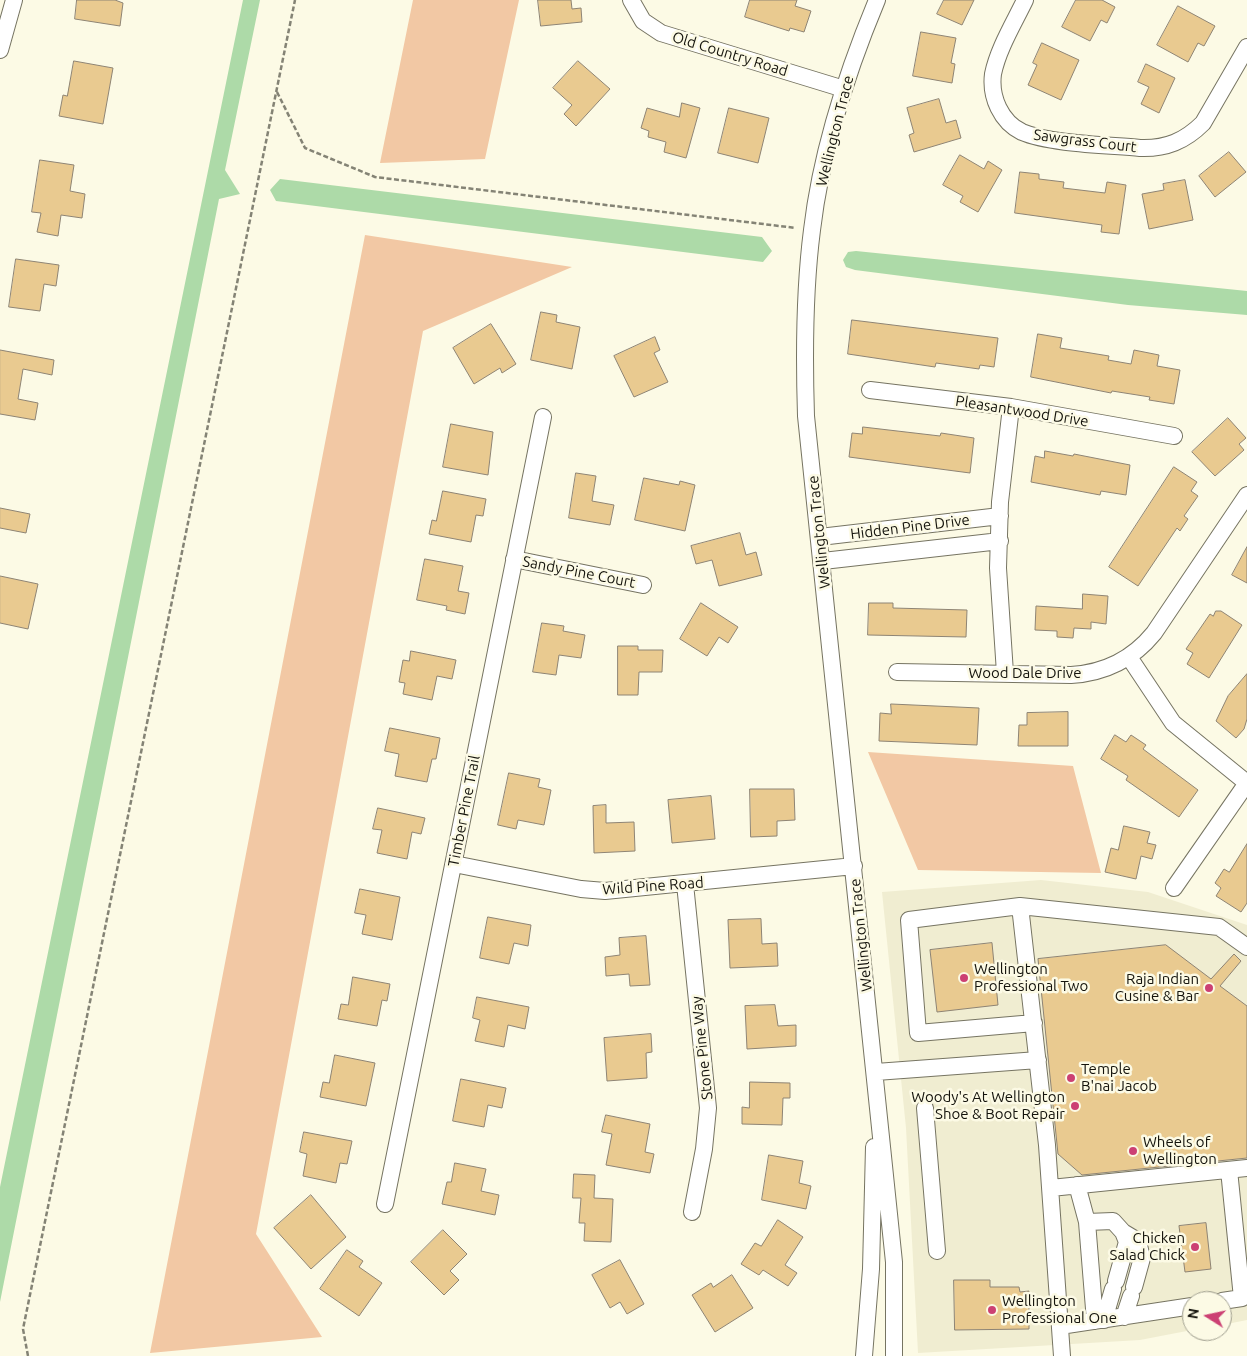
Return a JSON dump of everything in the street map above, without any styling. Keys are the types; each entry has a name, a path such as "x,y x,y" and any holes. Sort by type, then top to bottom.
{"street":[{"path":"0,50 14,0"},
{"name":"Old Country Road","path":"631,0 643,21 661,33 844,89"},
{"name":"Wellington Trace","path":"877,0 844,89 822,178 812,230 804,360 806,416 823,560 894,1262 894,1356"},
{"name":"Sawgrass Court","path":"1025,0 994,72 993,92 1000,111 1006,120 1022,132 1040,137 1140,148 1164,147 1175,144 1203,123 1247,47"},
{"name":"Pleasantwood Drive","path":"870,390 1011,407 1174,436"},
{"path":"1004,673 998,568 1000,516 1011,407"},
{"name":"Timber Pine Trail","path":"385,1204 543,417"},
{"name":"Wood Dale Drive","path":"897,672 1082,674 1105,669 1129,657 1154,633 1247,495"},
{"name":"Hidden Pine Drive","path":"820,537 1000,516"},
{"name":"Hidden Pine Drive","path":"823,560 1000,541"},
{"name":"Sandy Pine Court","path":"514,559 643,585"},
{"path":"1129,657 1178,727 1247,783 1174,888"},
{"name":"Wild Pine Road","path":"454,864 605,892 854,866"},
{"name":"Stone Pine Way","path":"685,884 708,1108 704,1149 692,1212"},
{"path":"1034,1023 918,1033 909,920 1020,906 1219,927 1247,947"},
{"path":"1020,906 1051,1188 1062,1356"},
{"path":"876,1072 1038,1060"},
{"name":"Wellington Trace","path":"864,1356 871,1269 876,1072"},
{"path":"925,1108 937,1251"},
{"path":"1051,1188 1247,1168"},
{"path":"1229,1170 1243,1283 1242,1298 1232,1300"},
{"path":"1078,1185 1087,1222 1099,1320"},
{"path":"1087,1222 1113,1221 1123,1232 1128,1242 1114,1285 1099,1320"},
{"path":"1123,1232 1138,1240 1142,1258 1124,1317"},
{"path":"1060,1326 1182,1308"}],"path":[{"path":"28,1356 23,1329 295,0"},
{"path":"277,91 305,148 375,177 812,230"}],"shaded area":[{"path":"243,0 260,0 225,170 240,194 219,199 0,1302 0,1187"},
{"path":"413,0 519,0 485,159 380,163"},
{"path":"280,179 762,237 772,251 763,262 276,201 270,190"},
{"path":"365,235 572,267 423,331 256,1234 322,1337 150,1353"},
{"path":"856,251 1247,291 1247,315 1128,305 855,270 846,267 843,260 848,252"},
{"path":"868,752 1073,766 1101,873 918,870"},
{"path":"1041,880 1148,892 1247,925 1247,1320 1232,1323 1232,1291 1182,1291 1182,1332 1140,1340 918,1353 906,1128 882,892"}],"building":[{"path":"77,0 115,0 123,3 120,26 75,19"},
{"path":"538,0 571,0 572,9 581,8 582,22 541,26"},
{"path":"750,0 797,0 795,6 811,11 804,32 790,28 789,31 745,17"},
{"path":"944,0 974,0 962,25 937,14"},
{"path":"1076,0 1102,0 1115,7 1107,23 1101,20 1090,41 1062,27"},
{"path":"1178,6 1215,26 1204,46 1198,43 1188,62 1157,45"},
{"path":"921,32 956,38 951,63 955,64 952,83 913,76"},
{"path":"1042,43 1079,60 1061,100 1028,85 1037,65 1033,63"},
{"path":"74,61 113,68 103,124 59,116 63,95 67,96"},
{"path":"578,61 610,89 576,126 564,114 572,105 553,88"},
{"path":"1146,64 1175,78 1159,113 1141,104 1149,87 1138,82"},
{"path":"939,99 946,123 956,120 961,138 914,152 909,135 914,133 907,108"},
{"path":"682,103 700,108 686,158 664,152 666,142 648,137 649,131 641,128 647,108 679,117"},
{"path":"729,108 769,118 758,163 718,153"},
{"path":"1229,152 1246,172 1215,197 1199,176"},
{"path":"960,155 984,169 988,161 1002,170 978,212 960,202 963,196 943,185"},
{"path":"40,160 74,165 70,191 85,194 82,218 61,215 58,236 37,232 41,213 32,212"},
{"path":"1020,172 1039,174 1039,179 1064,182 1063,188 1105,193 1107,182 1126,185 1119,234 1101,232 1102,225 1015,213"},
{"path":"1185,180 1193,220 1149,229 1142,194 1164,190 1163,184"},
{"path":"16,259 59,265 56,286 44,284 40,311 9,307"},
{"path":"541,312 557,315 556,322 580,327 572,369 531,360"},
{"path":"852,320 998,338 994,367 980,365 979,369 936,363 935,367 848,354"},
{"path":"491,324 516,364 502,373 500,368 474,384 453,348"},
{"path":"1038,334 1062,338 1060,348 1109,356 1108,360 1131,364 1134,350 1159,355 1157,366 1180,370 1174,404 1149,400 1150,397 1112,391 1111,393 1031,377"},
{"path":"655,337 660,350 654,353 668,382 634,397 614,356"},
{"path":"0,350 54,360 52,375 23,369 18,399 38,403 35,420 0,414"},
{"path":"1228,418 1246,438 1239,444 1244,450 1215,476 1192,452"},
{"path":"451,424 493,432 488,475 443,467"},
{"path":"863,427 940,436 941,433 974,438 970,473 849,457 852,433 862,434"},
{"path":"1045,451 1073,456 1074,454 1130,465 1126,495 1101,491 1100,495 1031,482 1035,456 1044,458"},
{"path":"1174,467 1197,482 1191,491 1198,496 1184,516 1188,519 1180,531 1177,528 1138,586 1109,567"},
{"path":"576,473 596,476 592,501 614,505 610,525 569,518"},
{"path":"644,478 679,485 680,481 695,485 685,531 635,520"},
{"path":"443,491 486,499 483,516 476,515 471,542 429,534 432,520 436,521"},
{"path":"0,508 30,514 26,533 0,528"},
{"path":"740,533 746,555 756,552 762,575 719,586 712,560 696,564 691,546"},
{"path":"1247,547 1247,583 1232,575"},
{"path":"425,559 463,566 458,591 469,593 465,614 446,610 447,606 417,600"},
{"path":"0,576 38,584 28,629 0,623"},
{"path":"1083,594 1108,596 1106,624 1091,622 1091,629 1074,628 1073,638 1057,637 1057,631 1035,630 1036,606 1082,609"},
{"path":"701,603 738,627 728,643 719,637 707,656 680,639"},
{"path":"869,603 893,603 893,608 967,610 966,637 868,635"},
{"path":"1216,611 1221,611 1242,625 1209,678 1187,664 1193,653 1186,649 1210,614 1213,616"},
{"path":"542,623 564,626 563,631 585,635 581,658 559,655 556,675 533,672"},
{"path":"618,646 638,646 638,650 663,650 662,672 639,672 638,695 618,695"},
{"path":"411,651 456,660 452,679 437,676 432,700 403,694 405,683 399,682 403,660 409,661"},
{"path":"1247,674 1247,719 1244,729 1236,738 1216,721 1228,696"},
{"path":"891,704 979,708 977,745 879,741 880,713 891,714"},
{"path":"1068,712 1068,746 1018,746 1019,725 1027,725 1027,713"},
{"path":"390,728 440,738 436,759 432,759 427,782 395,776 399,754 385,751"},
{"path":"1115,735 1126,742 1131,735 1146,745 1143,749 1198,790 1179,817 1126,780 1128,776 1101,759"},
{"path":"509,773 540,779 538,787 551,790 544,825 518,820 516,829 498,825"},
{"path":"750,789 794,789 795,820 777,821 777,836 751,837"},
{"path":"711,796 715,839 672,843 668,800"},
{"path":"606,805 606,823 634,822 635,851 594,853 593,806"},
{"path":"378,808 425,818 421,834 412,832 407,859 377,853 382,830 373,829"},
{"path":"1124,826 1150,832 1147,843 1156,845 1152,859 1141,856 1136,879 1105,872 1111,848 1118,850"},
{"path":"1247,844 1247,903 1241,912 1216,896 1221,888 1215,883 1224,869 1229,872"},
{"path":"360,889 400,897 392,940 362,934 366,915 355,913"},
{"path":"488,917 531,925 528,946 514,943 509,964 480,958"},
{"path":"761,919 762,944 777,943 778,966 730,968 728,920"},
{"path":"646,936 650,985 630,986 629,974 606,976 605,957 620,955 619,938"},
{"name":"Wellington Professional Two","path":"992,943 998,1005 937,1012 930,950"},
{"path":"1166,945 1211,979 1234,954 1241,961 1220,986 1247,1006 1247,1158 1082,1175 1058,1154 1038,959"},
{"path":"353,977 390,984 387,1001 382,1000 377,1026 338,1019 341,1004 348,1005"},
{"path":"477,997 529,1007 525,1029 508,1025 504,1047 475,1041 480,1020 473,1018"},
{"path":"775,1005 778,1026 796,1025 796,1046 747,1049 745,1006"},
{"path":"651,1034 652,1052 646,1053 647,1078 607,1081 604,1038"},
{"path":"335,1055 375,1063 366,1106 320,1097 323,1082 329,1083"},
{"path":"461,1079 506,1088 502,1108 488,1105 484,1127 453,1121"},
{"path":"750,1082 790,1083 790,1098 783,1098 782,1125 742,1124 742,1107 749,1108"},
{"path":"606,1115 650,1124 645,1152 654,1154 650,1173 606,1165 612,1134 602,1132"},
{"path":"304,1132 352,1141 347,1164 340,1163 336,1183 303,1176 307,1154 300,1152"},
{"path":"769,1155 803,1161 799,1183 811,1186 806,1209 762,1200"},
{"path":"455,1163 486,1169 481,1191 499,1195 495,1215 442,1204 447,1182 451,1182"},
{"path":"574,1174 595,1175 594,1198 613,1199 611,1242 584,1241 585,1223 579,1223 581,1198 573,1198"},
{"path":"311,1195 346,1237 311,1269 274,1228"},
{"path":"778,1220 803,1237 785,1265 797,1273 788,1286 763,1270 759,1275 741,1264 755,1243 761,1246"},
{"name":"Chicken Salad Chick","path":"1206,1223 1211,1269 1185,1272 1179,1226"},
{"path":"443,1230 467,1254 450,1271 459,1280 444,1295 411,1262"},
{"path":"347,1250 363,1261 359,1267 382,1283 359,1316 320,1289"},
{"path":"620,1260 644,1304 627,1314 620,1302 610,1308 592,1275"},
{"path":"732,1275 753,1308 715,1332 692,1295 711,1283 713,1287"},
{"name":"Wellington Professional One","path":"954,1280 990,1280 990,1287 1019,1287 1020,1292 1029,1291 1029,1329 955,1330"}],"place":[{"name":"Wellington Professional Two","path":"964,978"},
{"name":"Raja Indian Cusine & Bar","path":"1209,988"},
{"name":"Temple B'nai Jacob","path":"1071,1078"},
{"name":"Woody's At Wellington Shoe & Boot Repair","path":"1075,1106"},
{"name":"Wheels of Wellington","path":"1133,1151"},
{"name":"Chicken Salad Chick","path":"1195,1247"},
{"name":"Wellington Professional One","path":"992,1310"}]}
